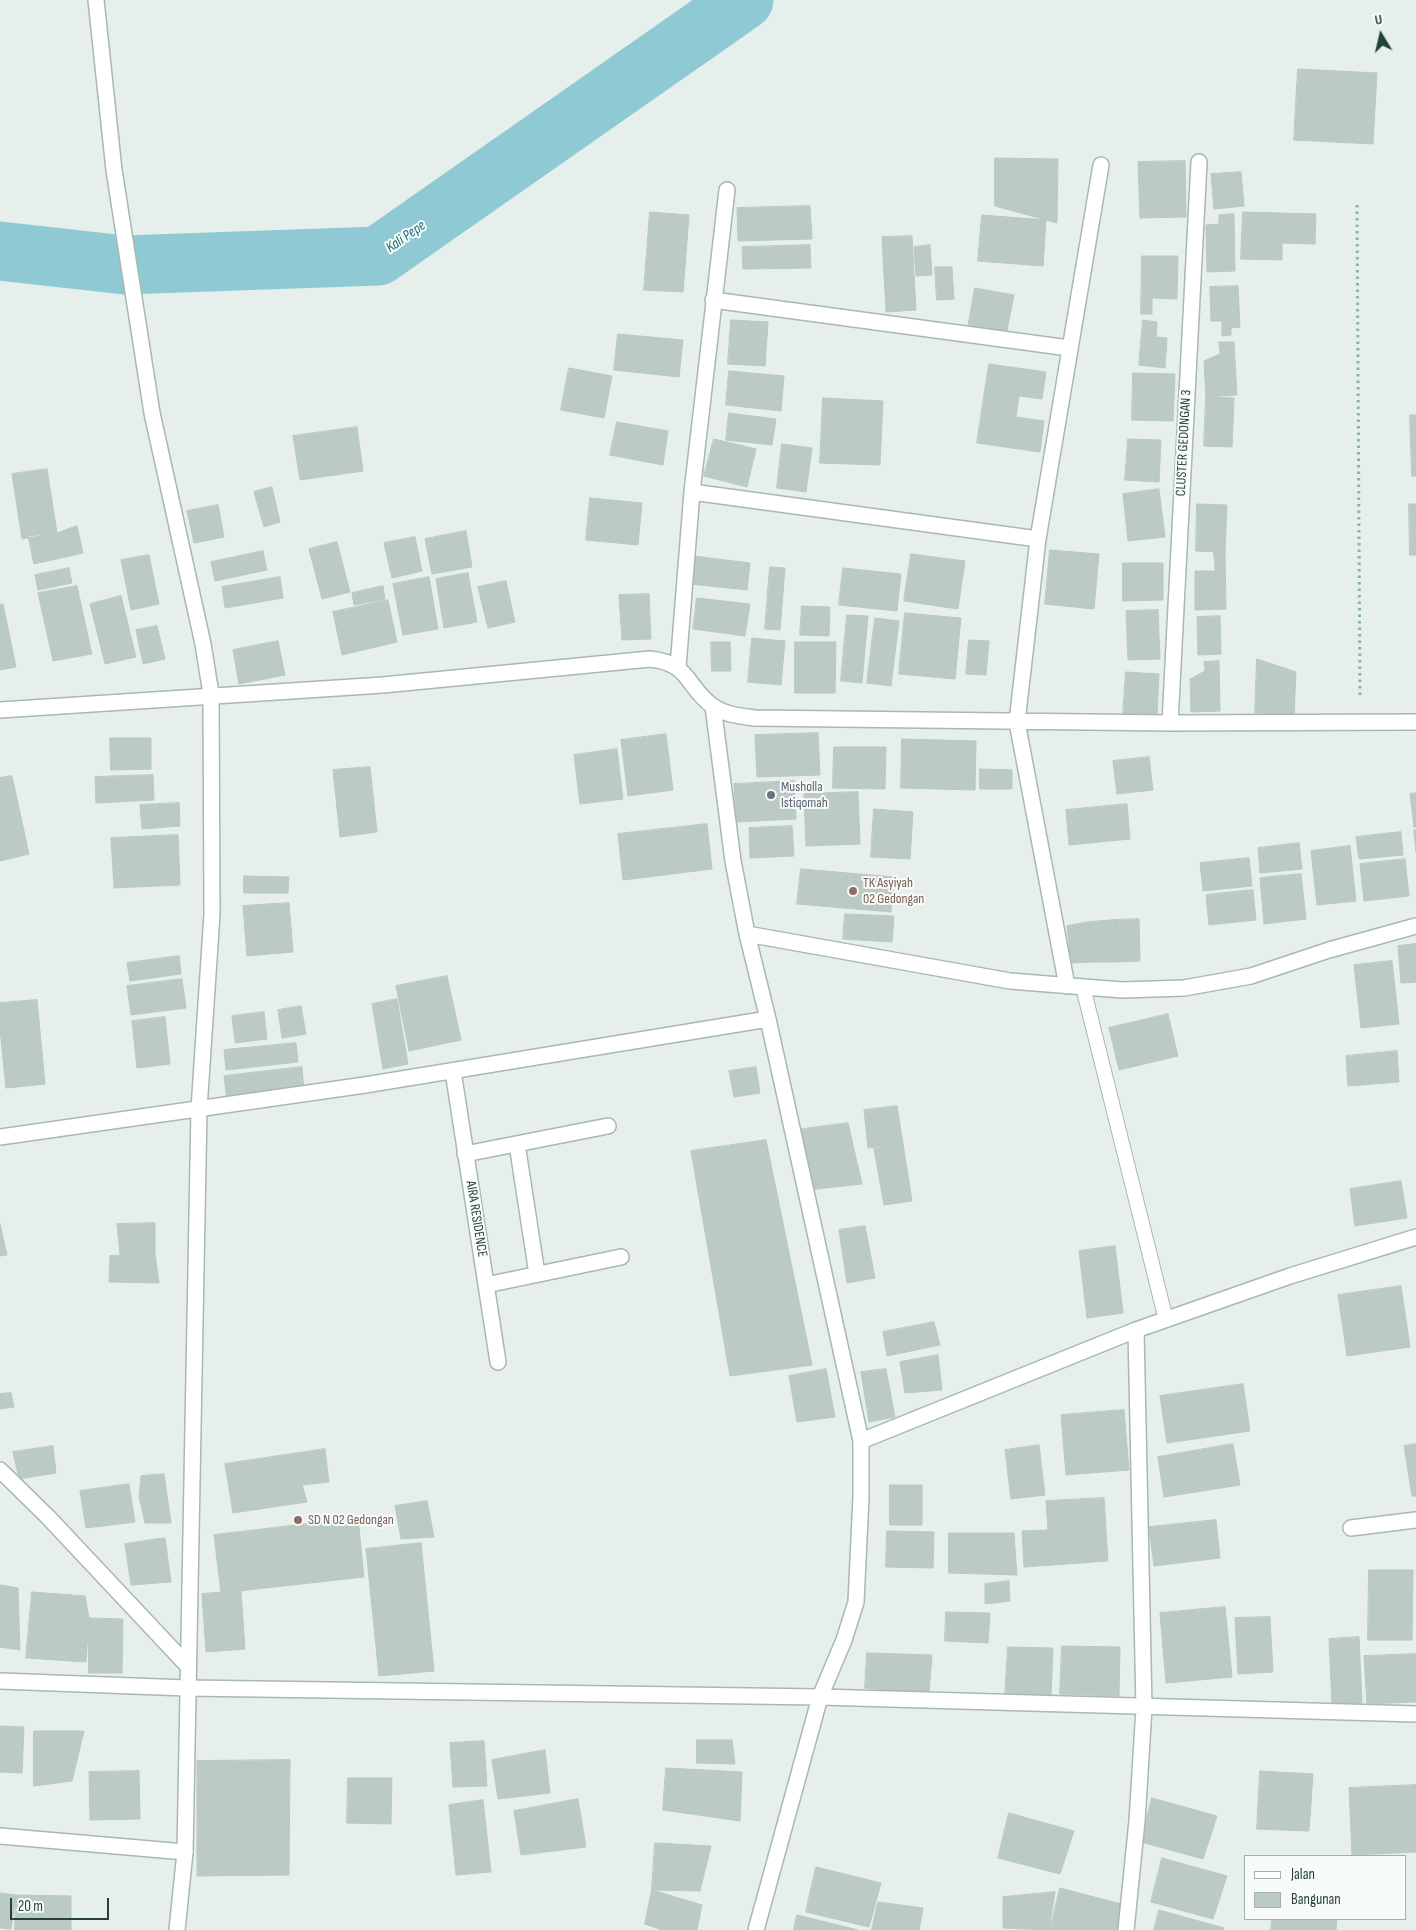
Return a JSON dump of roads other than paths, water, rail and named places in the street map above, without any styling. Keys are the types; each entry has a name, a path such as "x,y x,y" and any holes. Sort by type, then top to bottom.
{"street":[{"path":"96,0 114,170 152,414 203,644 211,694 212,914 199,1109 187,1666 185,1852 177,1930"},
{"name":"CLUSTER GEDONGAN 3","path":"1170,723 1198,162"},
{"path":"1075,987 1017,722 1038,539 1101,165"},
{"path":"678,667 692,492 727,190"},
{"path":"713,300 1069,348"},
{"path":"692,492 1038,539"},
{"path":"0,710 211,694 383,685 650,659 667,661 678,667 713,706 729,714 755,718 1170,723 1416,722"},
{"path":"713,706 733,861 747,934 768,1019 861,1441 861,1497 856,1602 844,1640 820,1697 756,1930"},
{"path":"747,934 1010,981 1122,990 1184,988 1251,976 1329,950 1416,926"},
{"path":"0,1137 453,1071 768,1019"},
{"name":"AIRA RESIDENCE","path":"453,1071 498,1362"},
{"path":"466,1154 608,1126"},
{"path":"517,1144 537,1274"},
{"path":"861,1441 1136,1330 1290,1276 1416,1237"},
{"path":"486,1285 621,1257"},
{"path":"1126,1930 1137,1821 1144,1708 1136,1330"},
{"path":"0,1470 48,1517 187,1666"},
{"path":"1351,1528 1416,1520"},
{"path":"0,1681 187,1688 820,1697 1144,1708 1416,1714"},
{"path":"0,1836 185,1852"}],"lane":[{"path":"1075,987 1166,1320"}],"waterway":[{"name":"Kali Pepe","path":"0,251 125,265 378,256 744,0"}],"place":[{"name":"Musholla Istiqomah","path":"771,795"},
{"name":"TK Asyiyah 02 Gedongan","path":"853,891"},
{"name":"SD N 02 Gedongan","path":"298,1520"}]}
